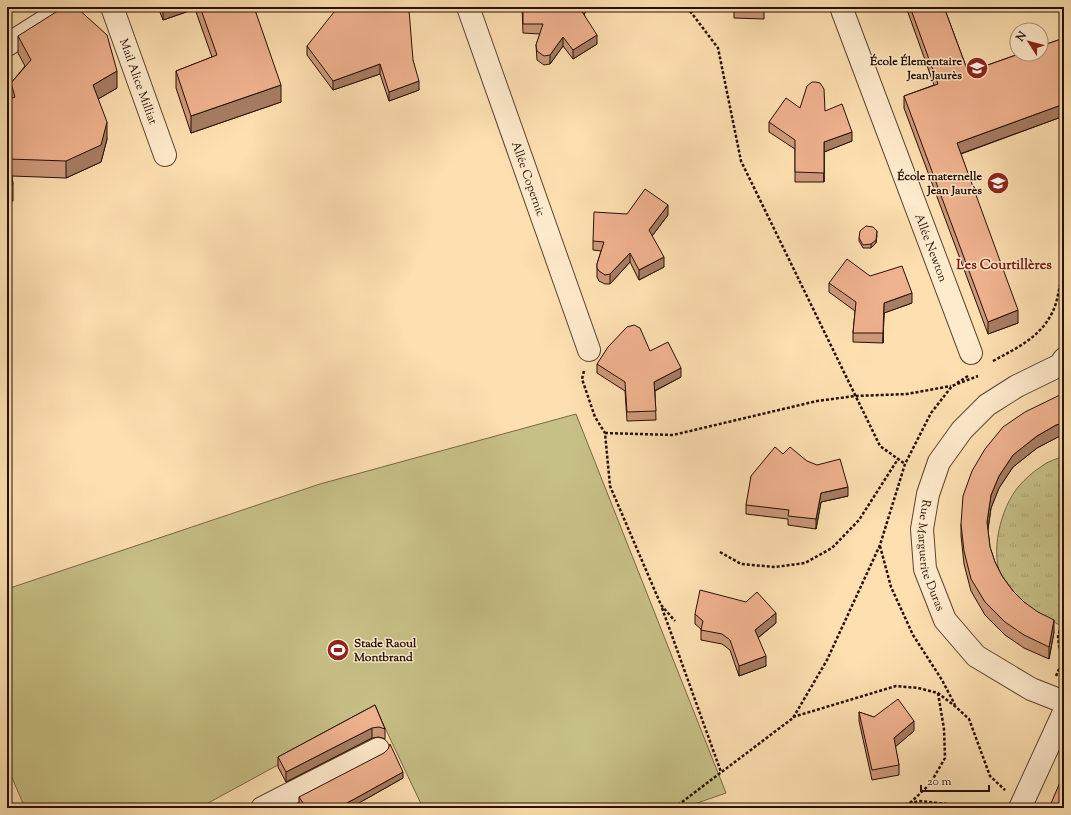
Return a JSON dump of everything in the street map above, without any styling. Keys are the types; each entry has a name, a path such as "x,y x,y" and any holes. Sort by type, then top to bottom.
{"street":[{"path":"7,45 68,7"},
{"name":"Mail Alice Milliat","path":"112,7 165,155"},
{"name":"Allée Copernic","path":"468,7 589,350"},
{"name":"Allée Newton","path":"841,7 975,361"},
{"name":"Rue Marguerite Duras","path":"1064,359 1060,365 1017,386 987,404 962,430 939,462 928,494 922,529 925,569 945,620 976,656 1031,689 1064,702"},
{"path":"1021,807 1064,712"},
{"path":"262,808 378,749"}],"path":[{"path":"687,7 718,48 741,161 880,446 905,464"},
{"path":"793,718 827,660 880,545 905,464 931,414 952,386 975,361 1022,345 1041,331 1054,310 1064,266"},
{"path":"589,350 582,379 595,417 605,433 610,486 661,605 721,772"},
{"path":"605,433 673,435 817,401 856,396 907,394 952,386 982,374 975,361"},
{"path":"720,552 741,564 775,567 805,563 832,548 858,520 898,459"},
{"path":"880,545 891,587 913,635 942,680 956,707"},
{"path":"661,605 675,621"},
{"path":"674,808 793,718 896,686 918,688 938,693 956,707 969,720 990,776 1021,807"},
{"path":"910,803 930,784 945,758 944,729 938,693"},
{"path":"890,808 919,801 985,808"}],"green space":[{"name":"Stade Raoul Montbrand","path":"576,414 726,793 683,808 423,808 377,711 199,808 25,808 7,766 7,589 320,484"},
{"path":"1064,456 1063,627 1022,601 1006,585 999,570 997,545 1002,519 1012,495 1030,475 1044,464"}],"building":[{"path":"64,7 76,7 107,35 117,71 93,85 107,122 101,145 66,161 9,159 13,184 7,185 7,100 15,97 11,83 31,60 18,36"},
{"path":"200,7 254,7 281,85 191,116 176,71 217,55"},
{"path":"338,7 397,7 409,10 413,60 419,81 389,92 380,64 333,81 307,46"},
{"path":"523,7 583,7 581,10 597,35 573,50 563,37 550,55 544,56 537,51 536,45 543,24 523,24"},
{"path":"734,7 764,7 764,10 734,9"},
{"path":"910,7 944,7 968,72 1009,58 1009,62 1049,62 1049,43 1064,38 1064,104 957,143 1018,310 988,322 904,96 938,84"},
{"path":"812,82 820,83 824,89 825,111 842,104 852,132 824,142 824,173 795,172 795,140 769,122 786,98 800,108 807,86"},
{"path":"645,189 668,205 649,230 664,257 639,270 630,253 610,274 605,275 597,268 604,242 593,241 594,212 627,214"},
{"path":"866,226 873,227 877,231 876,240 871,244 863,245 859,238 860,231"},
{"path":"847,259 870,276 902,266 912,293 884,303 883,333 853,333 856,302 829,283"},
{"path":"634,325 640,328 650,351 668,342 681,368 654,382 656,411 627,412 625,382 597,364 608,347 627,327"},
{"path":"1064,393 1064,423 1056,425 1037,436 1013,455 999,476 991,495 987,522 990,547 1002,576 1013,591 1024,602 1038,612 1054,620 1049,647 1024,635 1005,622 985,602 971,579 964,551 961,524 963,496 972,471 985,449 1003,427 1025,412"},
{"path":"775,447 783,454 790,447 807,461 817,465 840,459 848,487 821,493 816,519 788,516 789,510 746,505 751,476"},
{"path":"700,590 746,602 757,592 776,613 755,630 766,656 739,666 730,640 722,634 701,630 703,621 695,614"},
{"path":"898,699 914,721 894,738 899,765 872,770 859,712 874,717"},
{"path":"375,705 385,729 379,727 372,728 286,772 278,757"},
{"path":"390,744 403,772 338,808 304,808 301,804 303,803 299,797 384,753"},
{"path":"1064,773 1064,808 1049,808"}],"place":[{"name":"École Élementaire Jean Jaurès","path":"977,68"},
{"name":"École maternelle Jean Jaurès","path":"998,183"},
{"name":"Stade Raoul Montbrand","path":"338,650"}],"district":[{"name":"Les Courtillères","path":"1004,264"}]}
